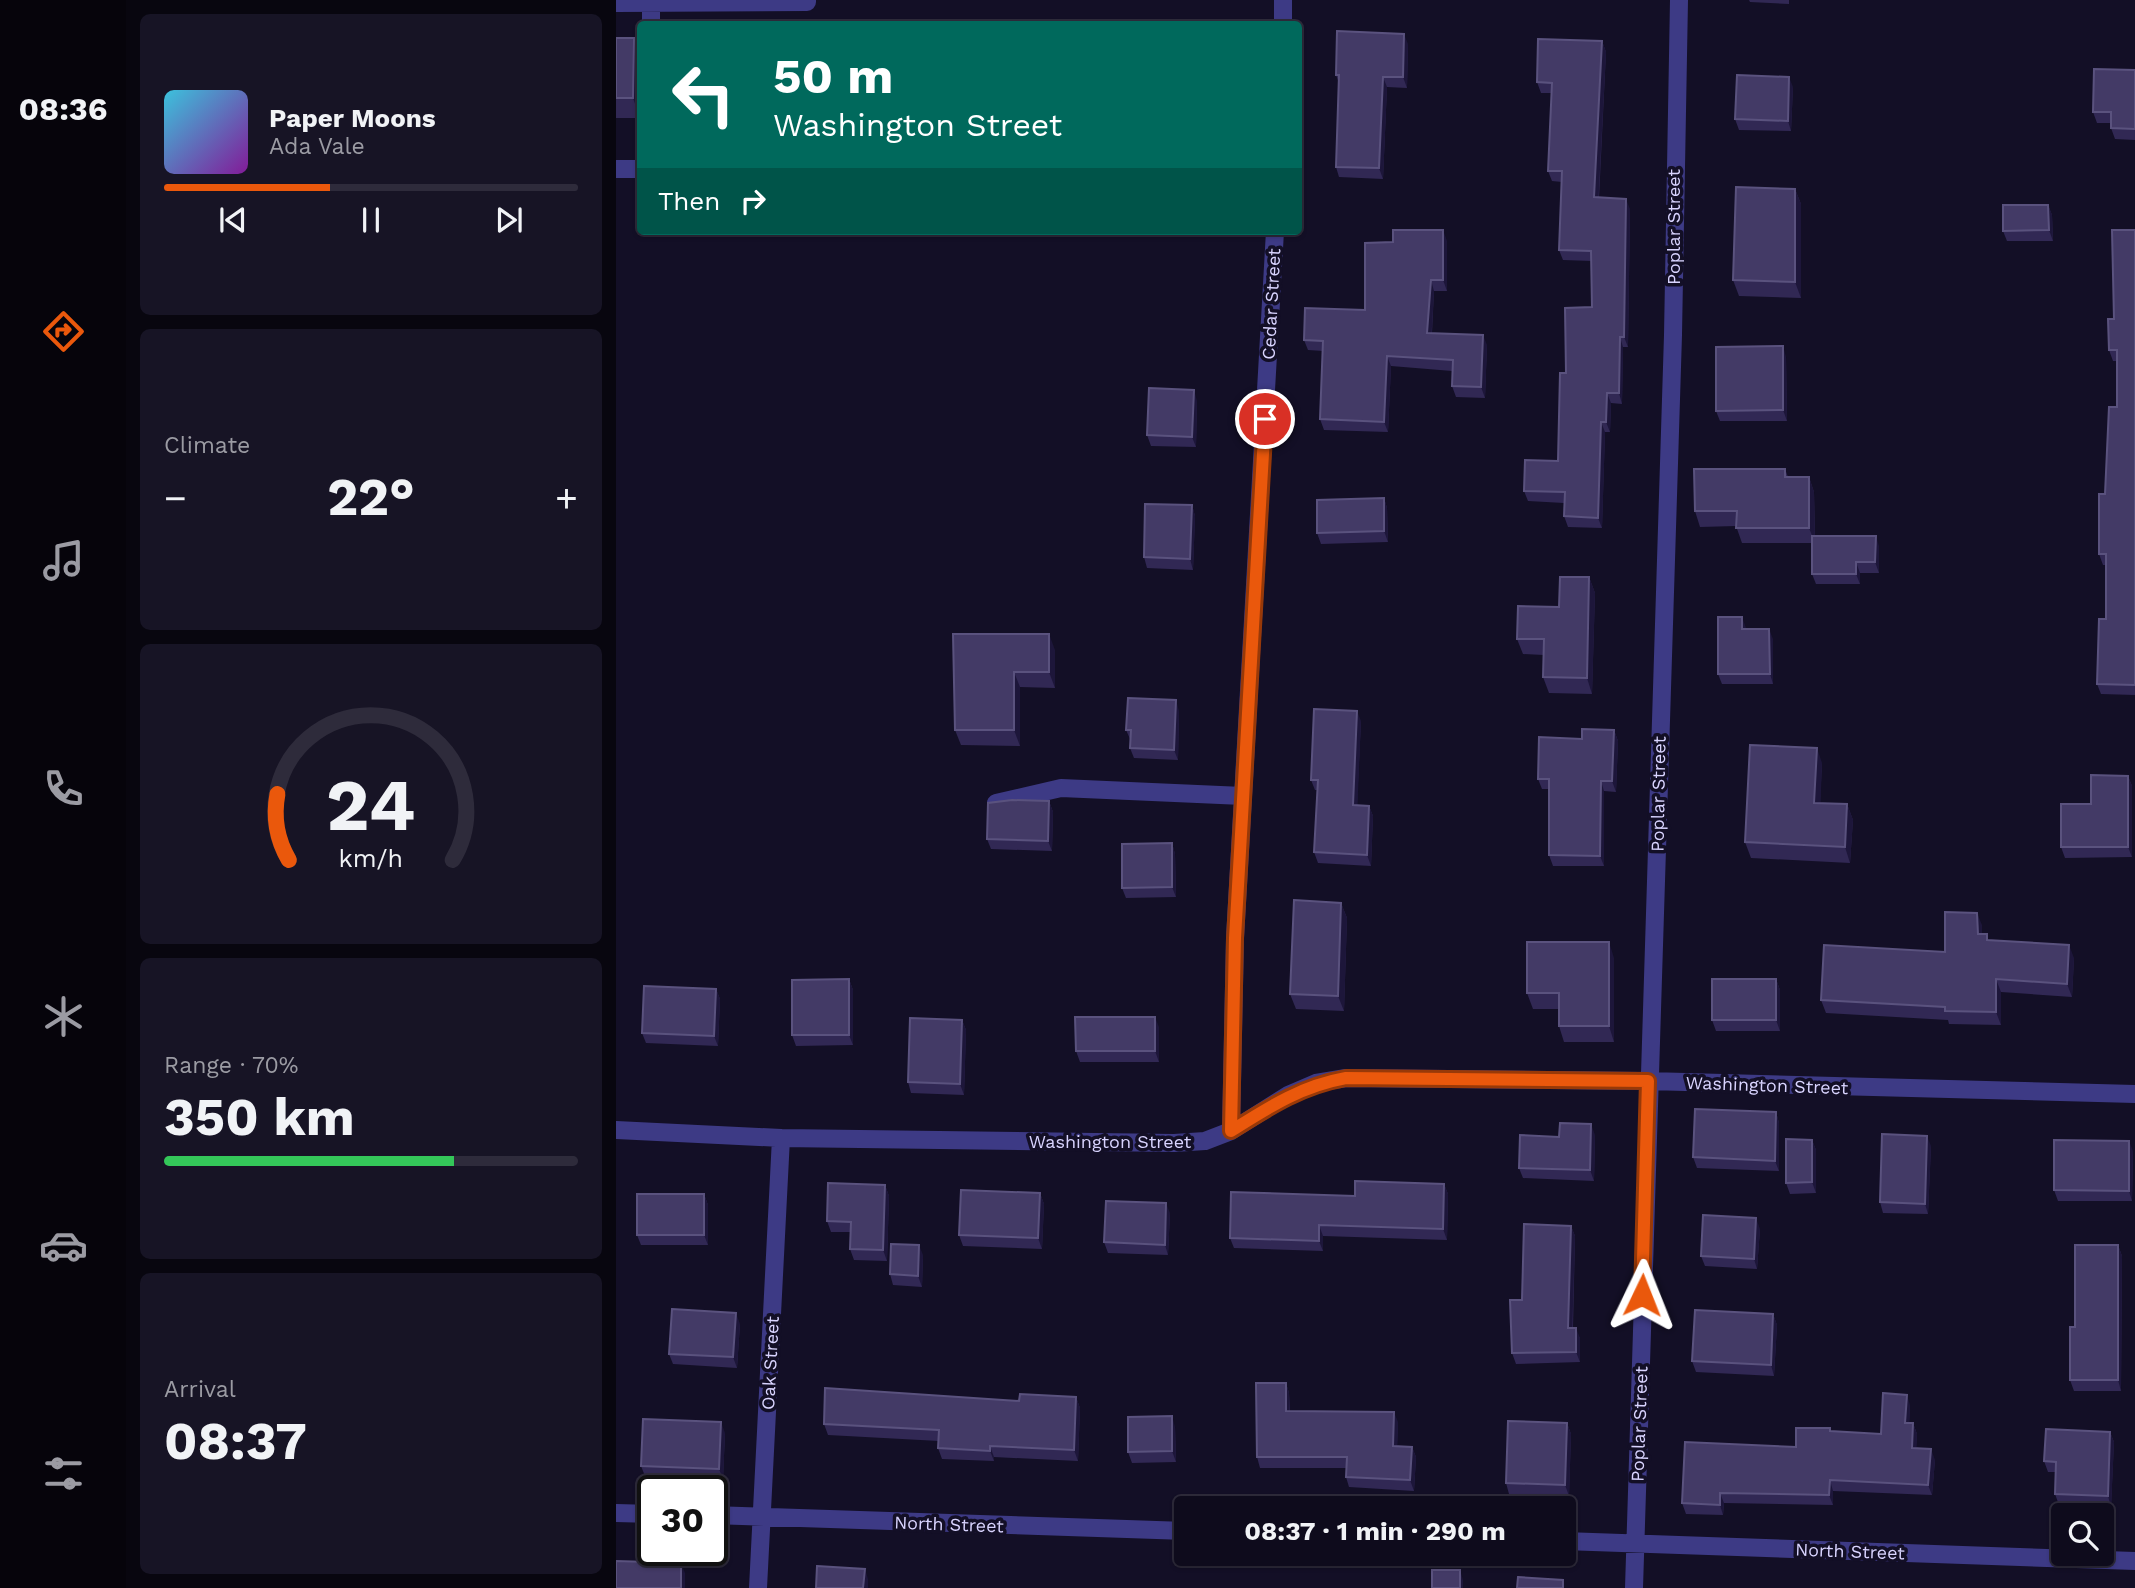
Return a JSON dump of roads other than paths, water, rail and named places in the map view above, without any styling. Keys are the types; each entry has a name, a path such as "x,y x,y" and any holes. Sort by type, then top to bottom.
{"street":[{"path":"1283,0 1283,21"},
{"name":"Poplar Street","path":"1634,1588 1673,335 1679,0"},
{"path":"616,3 807,1"},
{"path":"651,3 651,21"},
{"path":"616,169 637,169"},
{"name":"Cedar Street","path":"1231,1131 1233,993 1275,235"},
{"path":"996,803 1061,788 1243,796"},
{"name":"Washington Street","path":"616,1130 781,1138 1174,1143 1205,1141 1231,1131 1288,1095 1316,1083 1346,1078 1648,1081 2135,1094"},
{"name":"Oak Street","path":"758,1588 781,1138"},
{"path":"616,1513 637,1514"},
{"name":"North Street","path":"728,1516 1174,1531"},
{"name":"North Street","path":"1576,1542 2135,1562"}]}
